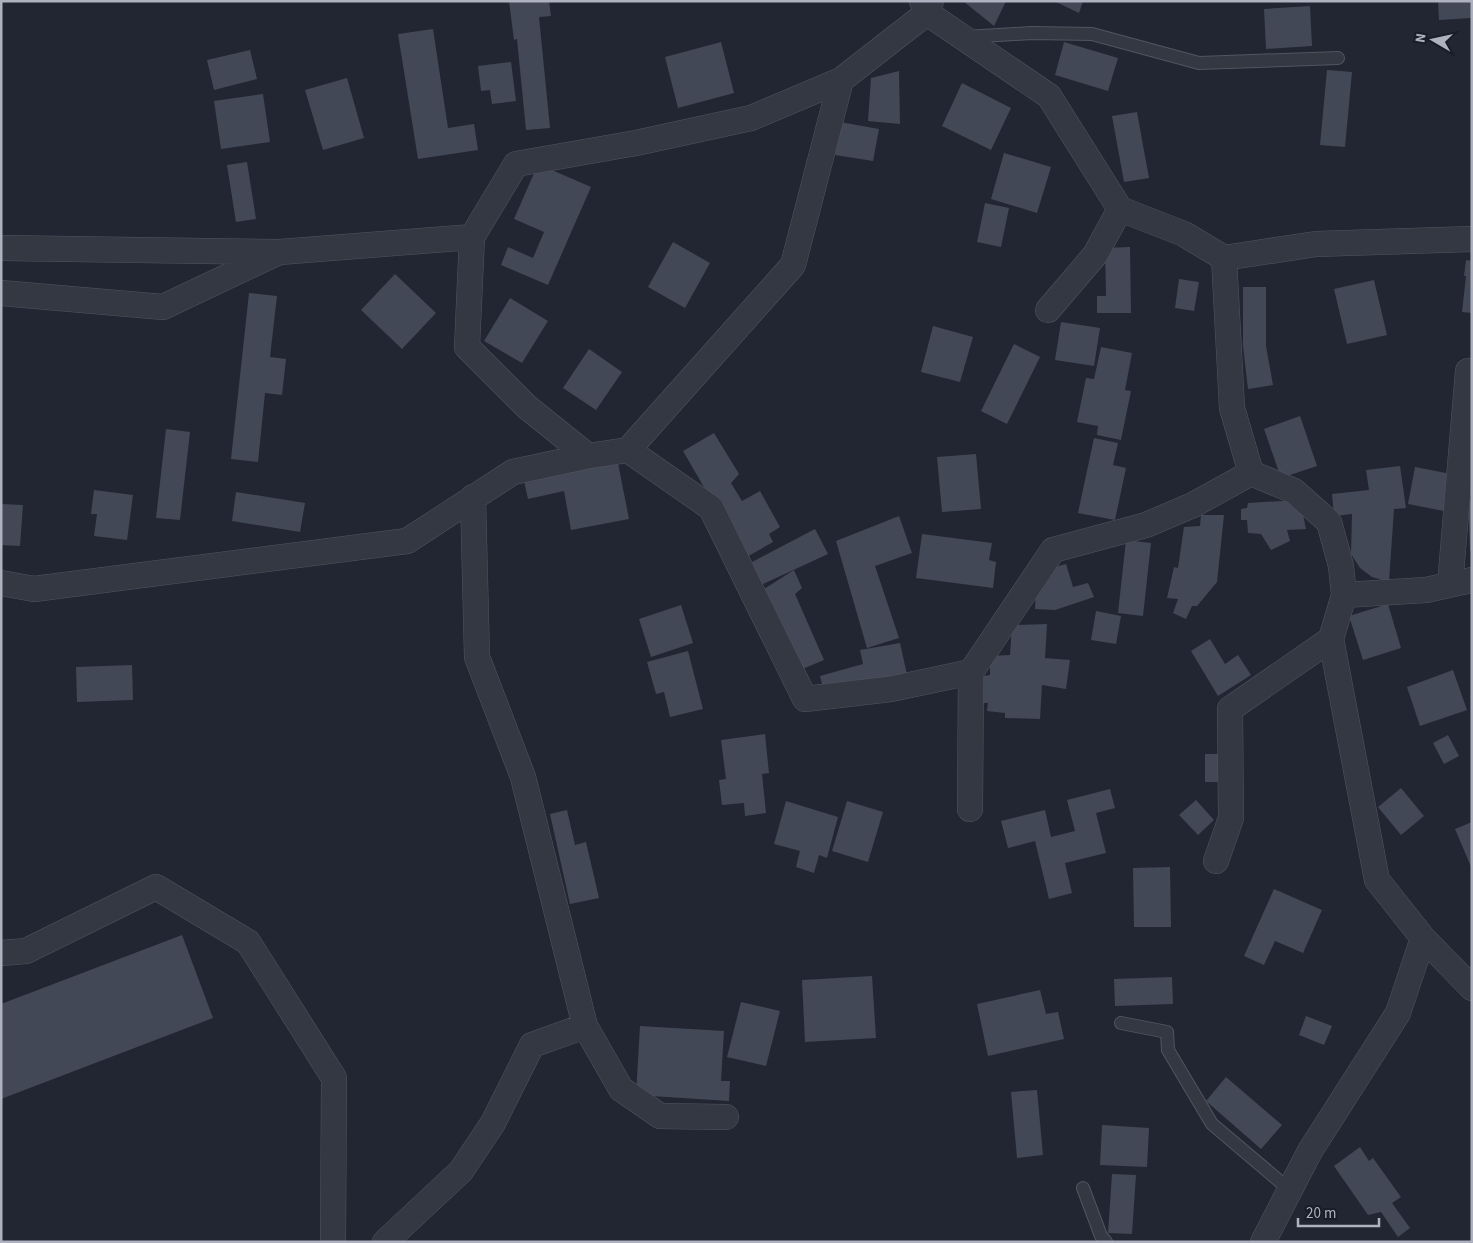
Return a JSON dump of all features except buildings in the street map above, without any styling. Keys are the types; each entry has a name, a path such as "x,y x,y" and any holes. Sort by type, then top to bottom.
{"street":[{"path":"588,456 527,407 467,346 472,237 516,164 636,143 750,118 841,80 927,5 962,37 1049,96 1120,209 1184,234 1224,258 1316,244 1472,239"},
{"path":"1,583 34,589 407,540 513,472 588,456 628,450 793,265 841,80"},
{"path":"1048,310 1095,255 1120,209"},
{"path":"1,248 280,252 472,237"},
{"path":"1,293 163,307 280,252"},
{"path":"1224,258 1232,408 1251,473"},
{"path":"1344,595 1426,590 1461,582 1468,371"},
{"path":"628,450 711,508 806,699 891,689 971,672"},
{"path":"1251,473 1294,491 1330,522 1340,566 1344,595 1331,639 1377,880 1423,938 1472,988"},
{"path":"970,809 971,672 1053,550 1146,525 1193,504 1251,473"},
{"path":"473,497 477,657 523,777 585,1026 621,1089 660,1116 726,1117"},
{"path":"1216,861 1231,818 1230,709 1331,639"},
{"path":"1,953 26,951 156,887 248,942 334,1078 333,1242"},
{"path":"1263,1242 1310,1151 1398,1013 1423,938"},
{"path":"385,1242 461,1171 493,1123 532,1045 585,1026"}],"lane":[{"path":"962,37 1032,33 1092,34 1199,63 1338,58"},
{"path":"1121,1023 1167,1032 1168,1050 1212,1124 1290,1190"},
{"path":"1083,1188 1101,1236 1106,1242"}]}
